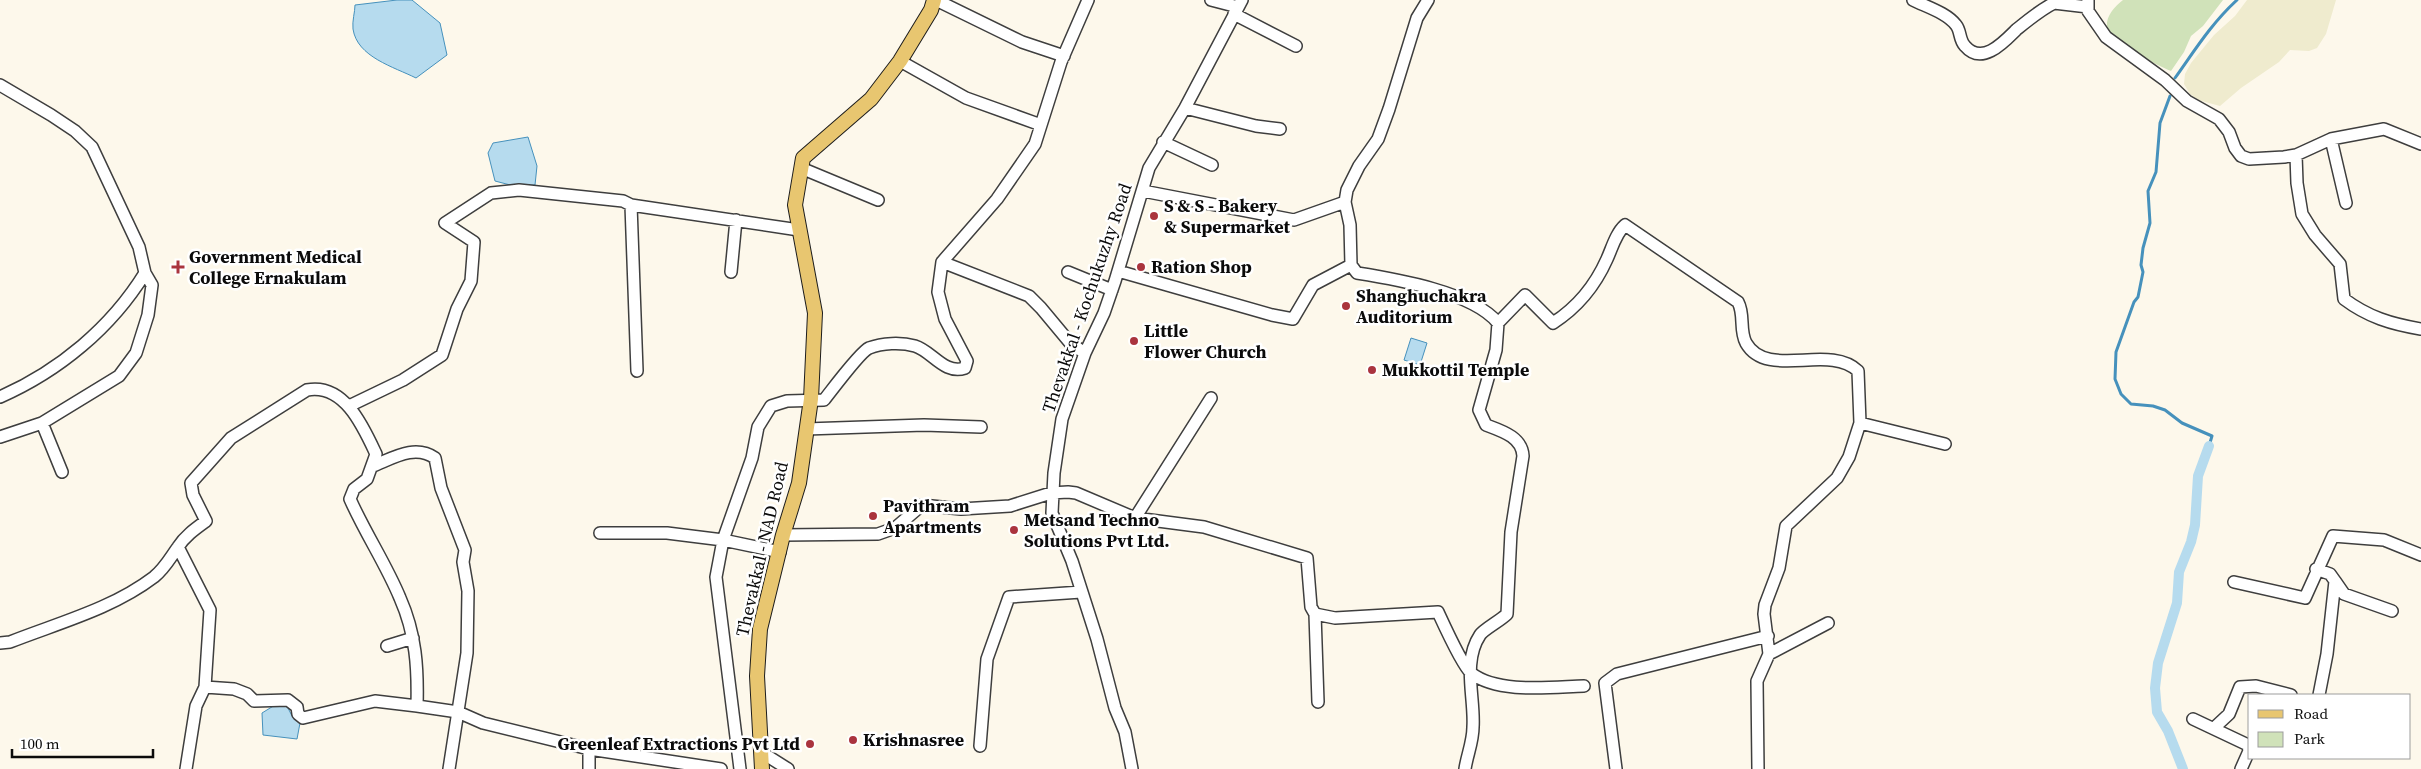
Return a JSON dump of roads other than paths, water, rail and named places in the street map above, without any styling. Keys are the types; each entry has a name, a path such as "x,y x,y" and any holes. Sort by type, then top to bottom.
{"main road":[{"name":"Thevakkal - NAD Road","path":"762,769 756,676 760,629 783,535 799,483 811,398 815,313 795,206 800,168 803,158 871,99 900,61 935,0"}],"street":[{"path":"935,0 1022,42 1064,56"},
{"path":"740,769 716,577 723,540 752,458 758,427 771,406 787,401 811,398 824,400 868,348 893,343 916,346 943,366 960,370 965,368 967,361 945,319 938,292 942,262 996,199 1035,144 1064,56 1088,0"},
{"path":"1210,0 1238,7 1296,46"},
{"path":"1428,0 1417,18 1378,139 1346,190 1345,202 1350,225 1351,265 1357,273 1421,284 1440,291 1487,313 1498,323"},
{"path":"1913,0 1951,20 1958,26 1962,41 1966,47 1983,53 1991,52 2006,42 2016,31 2054,4 2088,4 2088,12 2106,37 2166,80 2187,101 2219,119 2229,132 2235,148 2241,156 2249,159 2296,155 2331,138 2384,129 2421,144"},
{"name":"Thevakkal - Kochukuzhy Road","path":"1132,769 1125,732 1115,708 1097,639 1072,561 1052,514 1051,493 1062,419 1085,353 1112,290 1149,168 1185,108 1238,7"},
{"path":"900,61 966,98 1041,125"},
{"path":"0,85 75,131 92,147 139,247 145,273 152,285 148,315 136,354 119,376 42,423 0,437"},
{"path":"1185,108 1256,126 1280,129"},
{"path":"2331,138 2346,203"},
{"path":"1163,142 1212,165"},
{"path":"2296,155 2297,183 2302,214 2315,235 2340,264 2344,298 2360,311 2379,320 2421,329"},
{"path":"800,168 878,200"},
{"path":"349,406 403,380 442,355 458,309 471,281 474,242 445,223 491,193 519,190 622,201 630,204 799,230"},
{"path":"1143,191 1294,220 1345,202"},
{"path":"630,204 637,371"},
{"path":"731,272 736,220"},
{"path":"1470,672 1480,634 1507,614 1511,532 1523,456 1521,445 1511,435 1486,425 1479,410 1496,350 1498,323 1524,295 1553,323 1568,313 1579,304 1599,276 1625,224 1738,302 1742,310 1743,334 1746,343 1753,351 1776,360 1826,359 1853,367 1858,372 1860,423 1849,457 1837,478 1786,526 1779,568 1765,605 1764,614 1769,654 1757,681 1758,769"},
{"path":"942,262 1029,296 1071,344 1085,353"},
{"path":"1118,271 1272,315 1293,319 1313,285 1351,265"},
{"path":"1068,272 1112,290"},
{"path":"0,397 53,369 78,348 116,314 145,273"},
{"path":"0,643 10,642 121,598 164,567 178,546 193,530 206,521 193,495 191,483 231,438 308,390 320,387 332,392 349,406 359,420 376,454 367,479 354,489 350,499 365,534 401,599 413,638 419,676 417,706"},
{"path":"1135,518 1211,398"},
{"path":"42,423 62,472"},
{"path":"1860,423 1945,444"},
{"path":"806,429 914,426 981,427"},
{"path":"373,466 409,452 426,452 435,458 441,488 465,550 462,562 468,591 467,653 449,769"},
{"path":"783,535 878,534 895,528 922,506 961,509 1010,506 1051,493 1076,493 1135,518 1204,527 1307,558 1310,607 1315,614 1318,702"},
{"path":"600,533 667,533 723,540 780,552"},
{"path":"2234,582 2305,598 2316,569 2333,536 2384,540 2421,554"},
{"path":"178,546 210,610 205,687 196,706 186,769"},
{"path":"2316,569 2330,574 2344,594 2392,611"},
{"path":"2318,694 2327,654 2335,581"},
{"path":"980,746 987,659 1009,597 1081,592"},
{"path":"1315,614 1335,618 1438,612 1470,672 1474,704 1474,727 1465,769"},
{"path":"1769,654 1828,623"},
{"path":"1616,769 1605,683 1617,674 1768,636"},
{"path":"387,646 413,638"},
{"path":"1470,672 1488,682 1528,688 1584,686"},
{"path":"2214,728 2229,714 2240,687 2256,686 2287,694"},
{"path":"205,687 234,689 248,694 254,701 288,700 297,707 298,714 304,718 375,701 417,706 458,712 482,723 589,749 721,769"},
{"path":"2193,719 2248,745"},
{"path":"589,749 589,769"},
{"path":"761,752 788,769"},
{"path":"2241,769 2248,753"}],"water":[{"path":"412,0 440,23 447,55 416,78 387,65 369,54 361,47 353,29 355,5"},
{"path":"528,137 537,166 535,185 514,186 495,181 488,153 493,143"},
{"path":"1411,338 1427,343 1420,365 1404,360"},
{"path":"275,705 287,706 292,716 300,723 297,739 263,735 262,713"}],"waterway":[{"path":"2175,78 2211,28 2237,0"},
{"path":"2170,96 2160,123 2156,172 2148,191 2150,223 2143,248 2141,265 2143,272 2138,297 2134,302 2116,352 2115,379 2121,394 2131,404 2153,406 2165,410 2182,423 2212,436 2209,446"},
{"path":"2183,769 2168,731 2157,712 2155,688 2158,663 2177,603 2179,572 2191,542 2195,525 2198,476 2209,446"}],"place":[{"name":"S & S - Bakery & Supermarket","path":"1154,216"},
{"name":"Government Medical College Ernakulam","path":"178,267"},
{"name":"Ration Shop","path":"1141,267"},
{"name":"Shanghuchakra Auditorium","path":"1346,306"},
{"name":"Little Flower Church","path":"1134,341"},
{"name":"Mukkottil Temple","path":"1372,370"},
{"name":"Pavithram Apartments","path":"873,516"},
{"name":"Metsand Techno Solutions Pvt Ltd.","path":"1014,530"},
{"name":"Krishnasree","path":"853,740"},
{"name":"Greenleaf Extractions Pvt Ltd","path":"810,744"}]}
